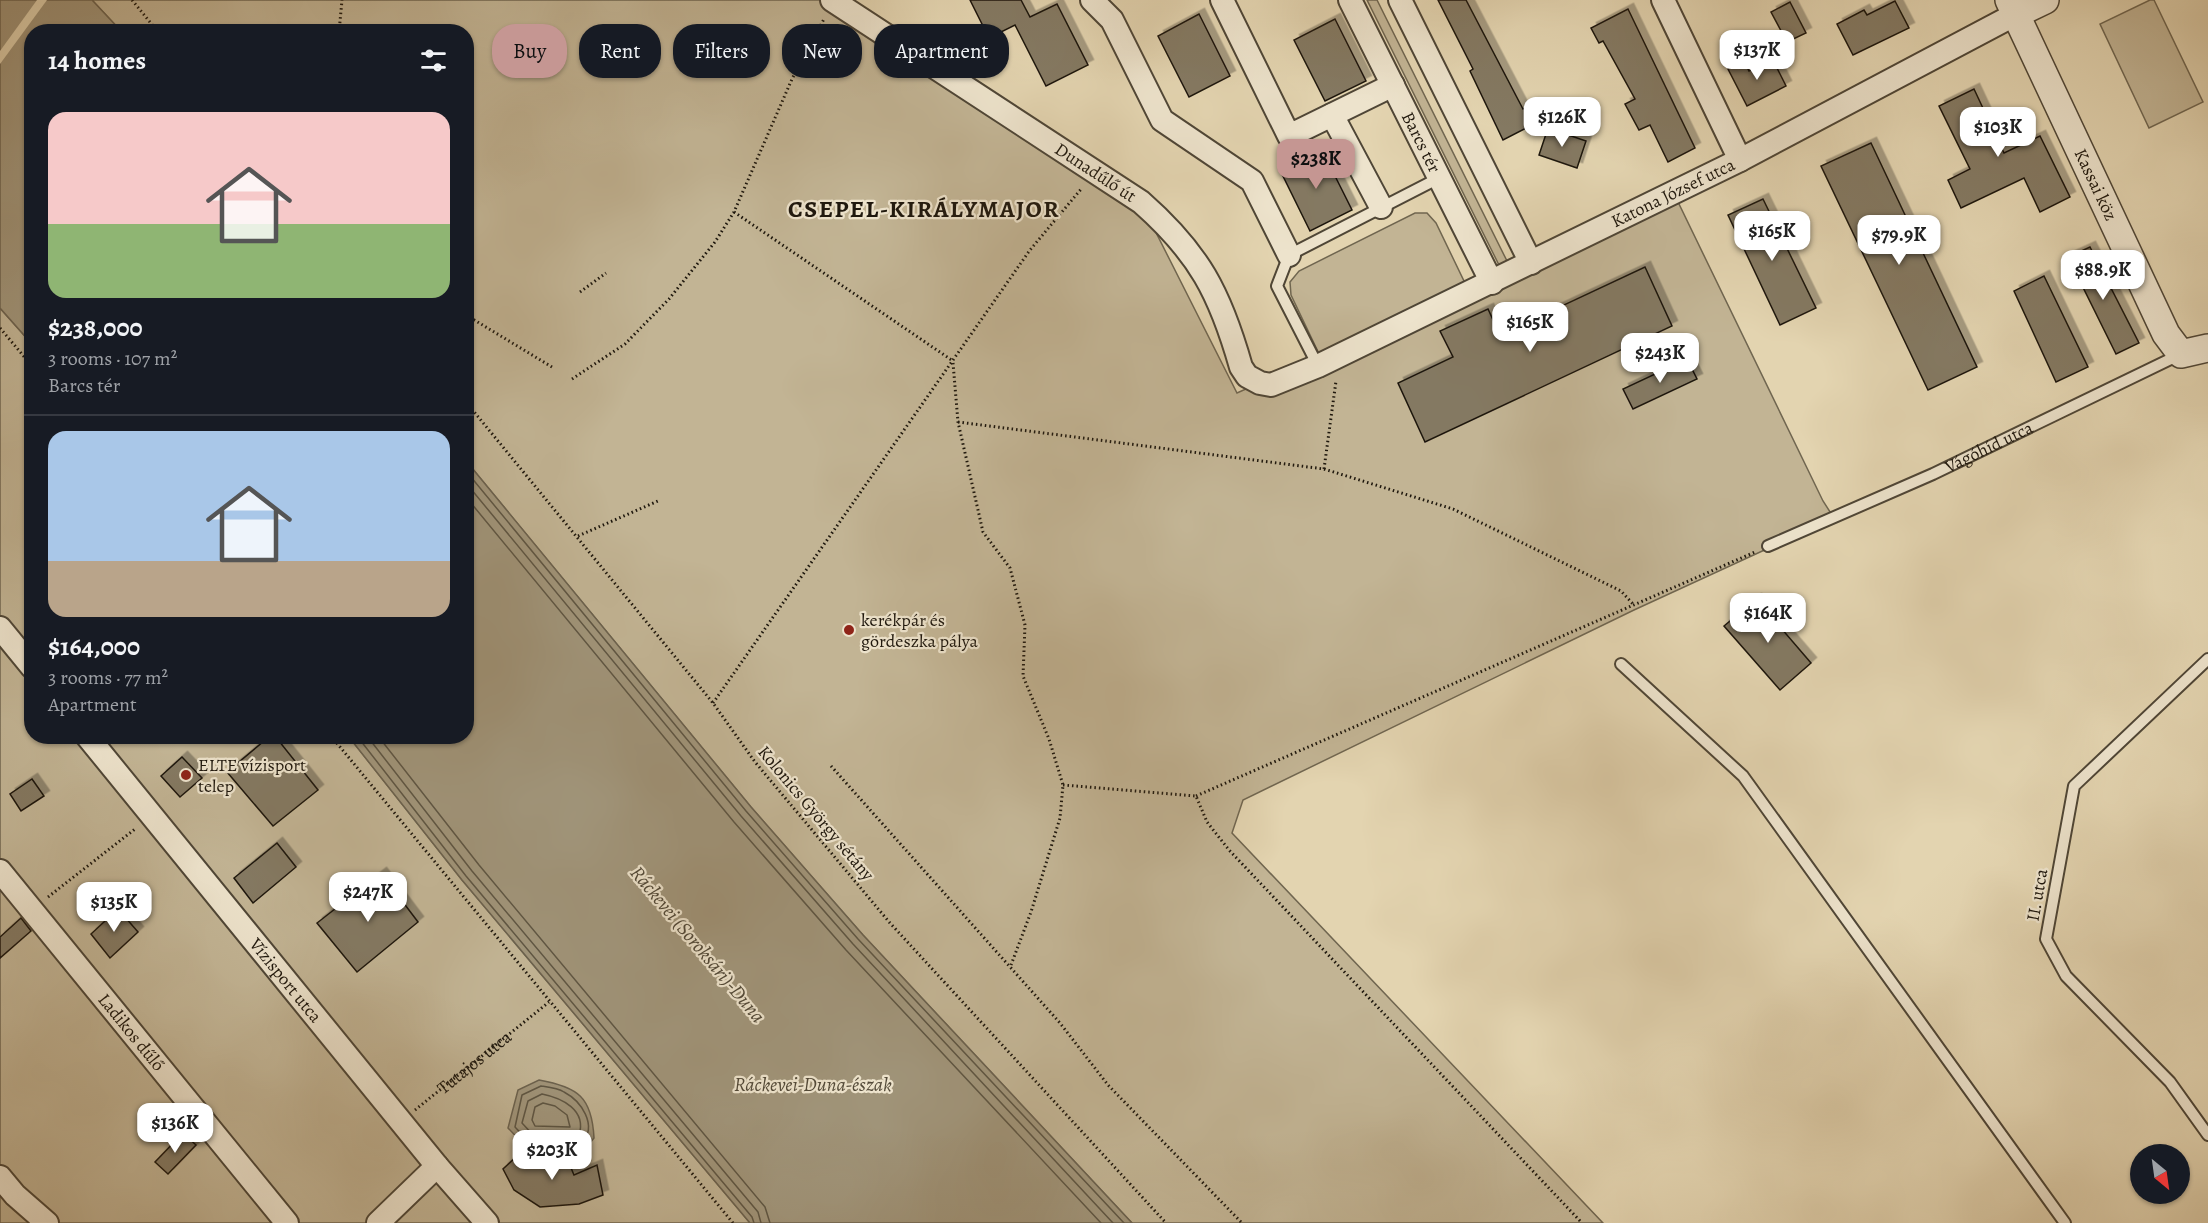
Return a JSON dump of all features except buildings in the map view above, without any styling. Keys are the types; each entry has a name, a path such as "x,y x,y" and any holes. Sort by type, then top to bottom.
{"street":[{"path":"1092,0 1112,20 1162,120 1251,181 1289,255"},
{"path":"1222,0 1289,135 1393,86"},
{"name":"Barcs tér","path":"1350,0 1492,283"},
{"path":"1400,0 1531,263"},
{"path":"1663,0 1740,160"},
{"name":"Katona József utca","path":"1307,370 1492,283 1740,160 2012,7 2045,0"},
{"name":"Dunadűlő út","path":"833,1 1141,202 1162,220 1199,265 1217,294 1241,367 1247,376 1271,385 1307,370"},
{"name":"Kassai köz","path":"2012,7 2166,334 2181,354"},
{"path":"1332,115 1381,207"},
{"name":"Vágóhíd utca","path":"2181,354 2208,348"},
{"path":"0,628 24,657"},
{"name":"Vízisport utca","path":"93,744 400,1121 487,1223"},
{"name":"Ladikos dűlő","path":"0,871 286,1223"},
{"path":"378,1223 437,1166"},
{"path":"0,1178 15,1195 47,1223"}],"lane":[{"path":"1307,370 1277,286 1289,255 1439,178"},
{"name":"Vágóhíd utca","path":"1768,546 1933,474 2181,354"},
{"name":"II. utca","path":"2208,659 2074,786 2046,939 2066,976 2170,1082 2208,1135"},
{"path":"1621,664 1743,776 2065,1223"}],"path":[{"path":"132,0 152,24"},
{"path":"340,24 342,0"},
{"path":"572,380 625,344 669,299 715,242 734,212 792,79 833,1"},
{"path":"713,703 1030,250 1094,172"},
{"path":"734,212 952,361"},
{"path":"580,292 606,273"},
{"path":"474,320 552,367"},
{"path":"0,328 24,356"},
{"path":"1324,469 1334,388 1344,353"},
{"path":"952,361 958,422 983,532 1011,568 1025,624 1023,676 1049,739 1063,785 1060,818 1031,912 1011,965"},
{"name":"Kolonics György sétány","path":"474,412 713,703 755,762 890,923 1166,1223"},
{"path":"958,422 1324,469 1453,509 1621,591 1633,604"},
{"path":"578,536 658,501"},
{"path":"1063,785 1196,796 1768,546"},
{"path":"338,744 733,1223"},
{"path":"831,766 1011,965 1108,1085 1242,1223"},
{"path":"1196,796 1207,822 1229,850 1582,1223"},
{"path":"31,911 151,817"},
{"name":"Tutajos utca","path":"400,1121 549,1002"}],"shaded area":[{"path":"92,0 845,0 882,24 874,24 874,78 964,78 1134,189 1237,393 1320,356 1291,295 1290,282 1299,271 1415,213 1427,213 1436,223 1465,283 1678,202 1823,501 1834,518 1634,610 1243,800 1232,833 1603,1223 1132,1223 863,935 751,807 474,471 474,24 114,24"},
{"path":"1367,0 1377,0 1508,263 1500,267"},
{"path":"2154,0 2203,102 2149,128 2100,24"},
{"path":"0,308 24,335 24,744 355,744 462,880 750,1223 0,1223"}],"water":[{"path":"0,0 92,0 114,24 24,24 24,335 0,308"},
{"name":"Ráckevei-Duna-észak","path":"474,471 751,807 863,935 1132,1223 750,1223 462,880 355,744 474,744"},
{"path":"539,1080 564,1086 580,1096 586,1103 593,1124 594,1138 585,1149 530,1151 508,1128 518,1090"}],"pier":[{"path":"37,0 47,0 29,24 24,24 24,31 0,64 0,51"}],"place":[{"name":"kerékpár és gördeszka pálya","path":"849,630"},
{"name":"ELTE vízisport telep","path":"186,775"}],"district":[{"name":"CSEPEL-KIRÁLYMAJOR","path":"924,209"}],"water label":[{"name":"Ráckevei (Soroksári)-Duna","path":"698,944"}]}
